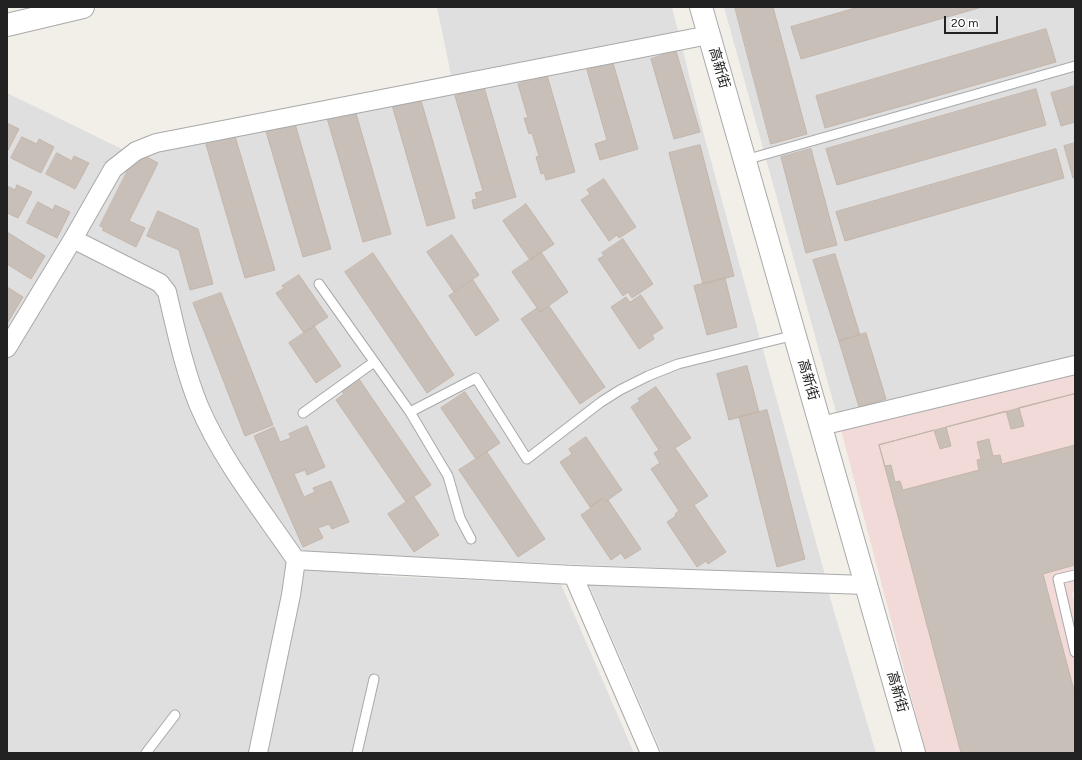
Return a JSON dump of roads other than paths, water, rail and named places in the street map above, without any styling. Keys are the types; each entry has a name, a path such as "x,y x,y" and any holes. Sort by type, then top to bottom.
{"street":[{"path":"7,25 83,7"},
{"name":"高新街","path":"701,7 914,753"},
{"path":"7,348 73,239 113,169 136,151 156,143 709,35"},
{"path":"73,239 160,283 167,292 190,382 210,428 237,475 296,560 292,595 258,753"},
{"path":"821,426 1075,365"},
{"path":"296,560 572,575 866,585"},
{"path":"572,575 650,753"}],"lane":[{"path":"745,160 1075,66"},
{"path":"319,284 410,412 448,476 460,518 472,539"},
{"path":"410,412 476,378 527,459 601,402 620,390 648,376 678,364 795,335"},
{"path":"303,413 374,362"},
{"path":"1075,575 1058,579 1075,652"},
{"path":"357,753 374,680"},
{"path":"146,753 175,715"}]}
